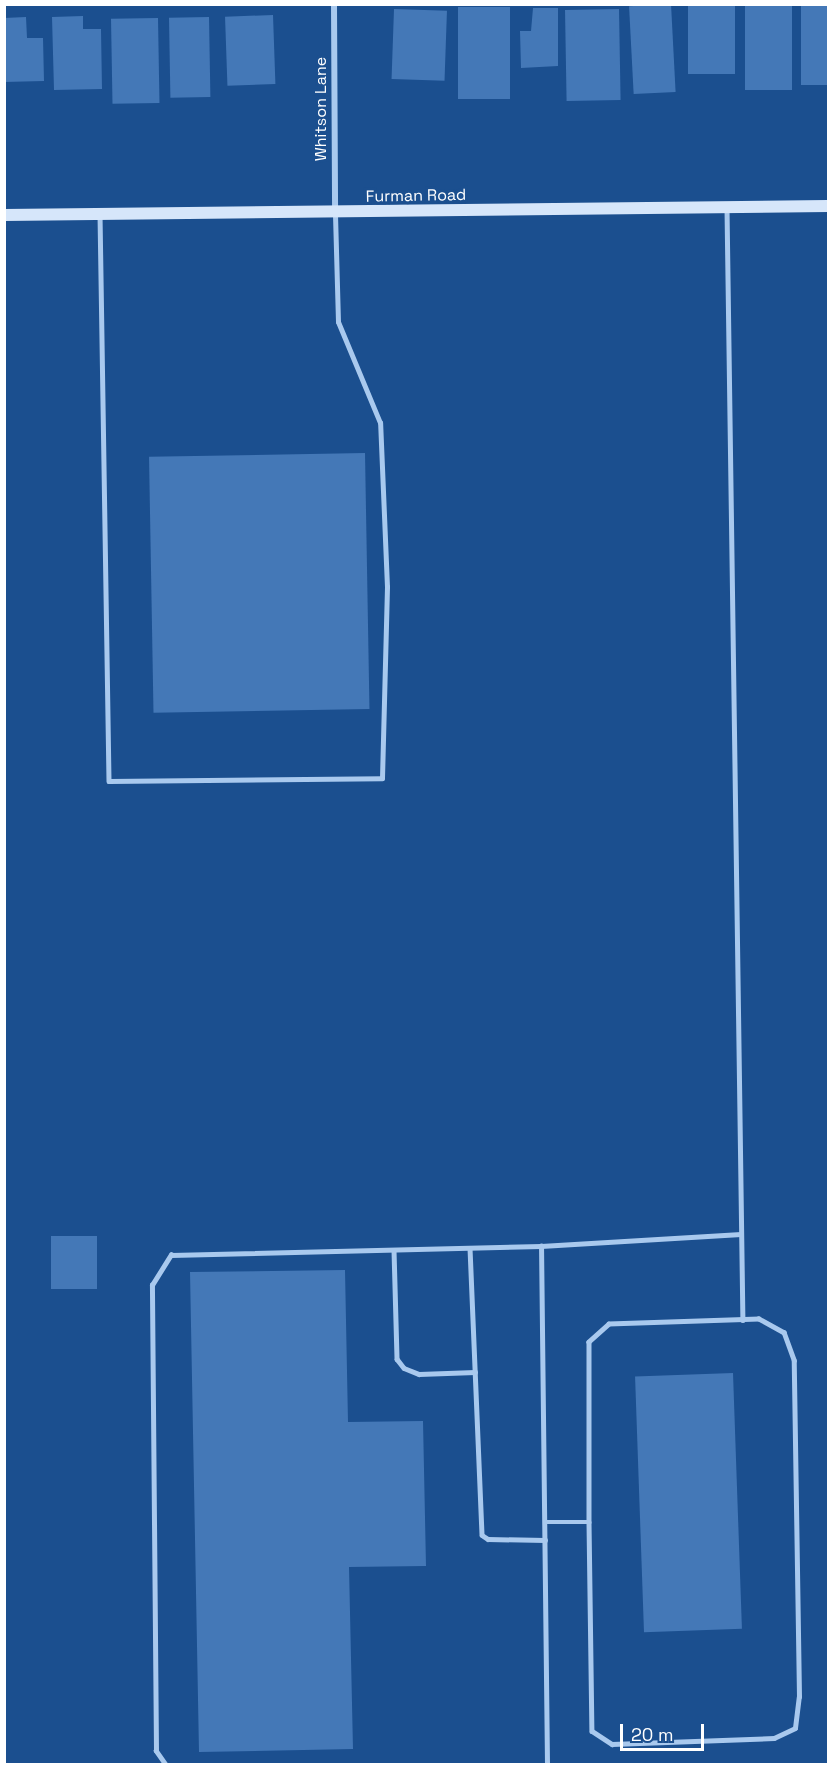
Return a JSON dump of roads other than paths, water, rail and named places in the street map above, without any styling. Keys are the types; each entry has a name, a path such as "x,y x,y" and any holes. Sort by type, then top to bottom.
{"street":[{"name":"Whitson Lane","path":"334,4 335,214"},
{"name":"Furman Road","path":"4,215 335,214 828,206"}],"lane":[{"path":"727,208 743,1320"},
{"path":"100,214 109,781 382,778 387,587 380,423 338,322 335,214"},
{"path":"165,1764 156,1751 152,1286 171,1255 541,1246 741,1234"},
{"path":"541,1246 547,1764"},
{"path":"470,1248 483,1535 488,1539 545,1540"},
{"path":"394,1251 397,1359 404,1368 419,1374 475,1372"},
{"path":"759,1319 784,1333 794,1361 799,1697 795,1728 774,1738 612,1744 592,1731 590,1522 589,1342 609,1324 759,1319"},
{"path":"545,1522 590,1522"}]}
